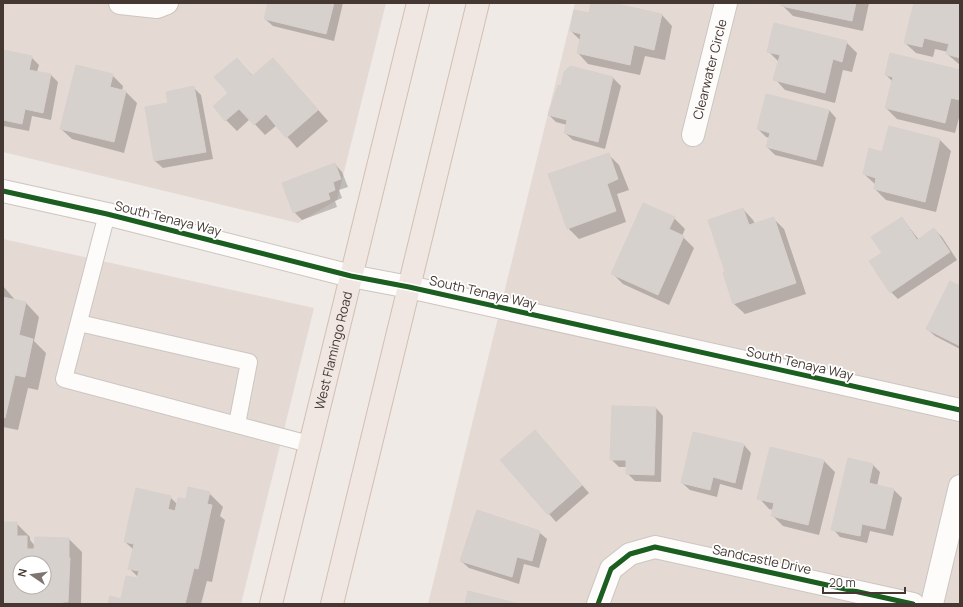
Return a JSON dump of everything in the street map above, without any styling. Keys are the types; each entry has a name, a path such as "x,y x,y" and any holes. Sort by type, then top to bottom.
{"main road":[{"name":"West Flamingo Road","path":"271,604 418,3"},
{"path":"332,604 478,3"}],"street":[{"path":"120,3 157,7 167,3"},
{"name":"Clearwater Circle","path":"693,135 726,3"},
{"name":"South Tenaya Way","path":"3,191 107,214 351,276 409,287 960,410"},
{"path":"932,604 960,486"},
{"name":"Sandcastle Drive","path":"598,604 611,569 630,554 655,547 913,604"}],"lane":[{"path":"107,214 64,379 309,444"},
{"path":"79,323 249,362 237,424"}],"shaded area":[{"path":"3,3 386,3 337,200 298,223 3,152"},
{"path":"575,3 960,3 960,604 428,604"},
{"path":"3,239 314,308 241,604 3,604"}],"building":[{"path":"268,3 334,3 326,34 264,19"},
{"path":"591,3 612,3 662,14 654,50 634,45 630,65 577,53 581,34 570,31 574,10 589,13"},
{"path":"781,3 856,3 852,21 781,6"},
{"path":"914,3 960,3 960,58 946,54 949,44 924,38 922,47 904,43"},
{"path":"774,23 847,41 842,62 833,59 825,93 773,80 780,55 767,52"},
{"path":"3,50 32,56 29,70 51,74 43,113 25,109 22,124 3,120"},
{"path":"890,53 960,70 960,100 951,98 945,123 885,108 893,77 885,75"},
{"path":"237,58 252,76 273,58 318,110 286,138 266,114 254,125 239,109 225,121 213,106 228,93 214,77"},
{"path":"76,65 113,74 110,87 126,91 114,142 60,129"},
{"path":"570,66 613,77 598,142 564,133 567,120 548,115 558,85 561,86 564,72"},
{"path":"194,86 206,152 154,161 145,107 168,103 166,92"},
{"path":"766,94 829,110 816,160 766,147 770,133 757,129"},
{"path":"889,126 940,139 925,202 874,189 876,178 863,174 869,148 882,152"},
{"path":"609,153 618,179 607,184 616,211 567,229 548,174"},
{"path":"335,163 341,179 333,182 335,190 328,193 330,199 293,213 282,183"},
{"path":"643,203 675,217 669,229 684,236 658,295 611,274"},
{"path":"743,208 749,225 774,217 796,283 733,304 723,273 725,272 708,220"},
{"path":"902,217 917,240 934,228 950,252 890,293 869,261 882,253 871,237"},
{"path":"950,281 960,286 960,346 926,329"},
{"path":"3,297 26,302 19,335 33,339 25,377 15,375 5,418 3,417"},
{"path":"612,406 656,407 654,475 626,474 626,460 610,460"},
{"path":"535,430 582,485 548,515 500,460"},
{"path":"693,432 744,444 735,483 713,477 710,490 681,483"},
{"path":"770,447 824,460 808,525 771,516 774,503 757,499"},
{"path":"848,458 873,464 869,483 894,489 885,529 862,524 860,536 831,530"},
{"path":"188,487 210,492 207,504 212,505 198,569 194,568 185,604 108,604 110,596 121,599 126,576 137,578 139,571 128,569 134,544 124,542 136,488 171,496 168,509 175,511 178,498 186,499"},
{"path":"477,510 540,531 532,561 517,557 512,577 460,561"},
{"path":"3,522 17,522 17,536 27,536 27,549 34,549 35,537 69,538 70,558 68,602 63,602 63,604 3,604"},
{"path":"468,591 519,604 465,604"}],"cycle path":[{"path":"3,191 107,214 351,276 409,287 960,410"},
{"path":"598,604 611,569 630,554 655,547 913,604"}]}
